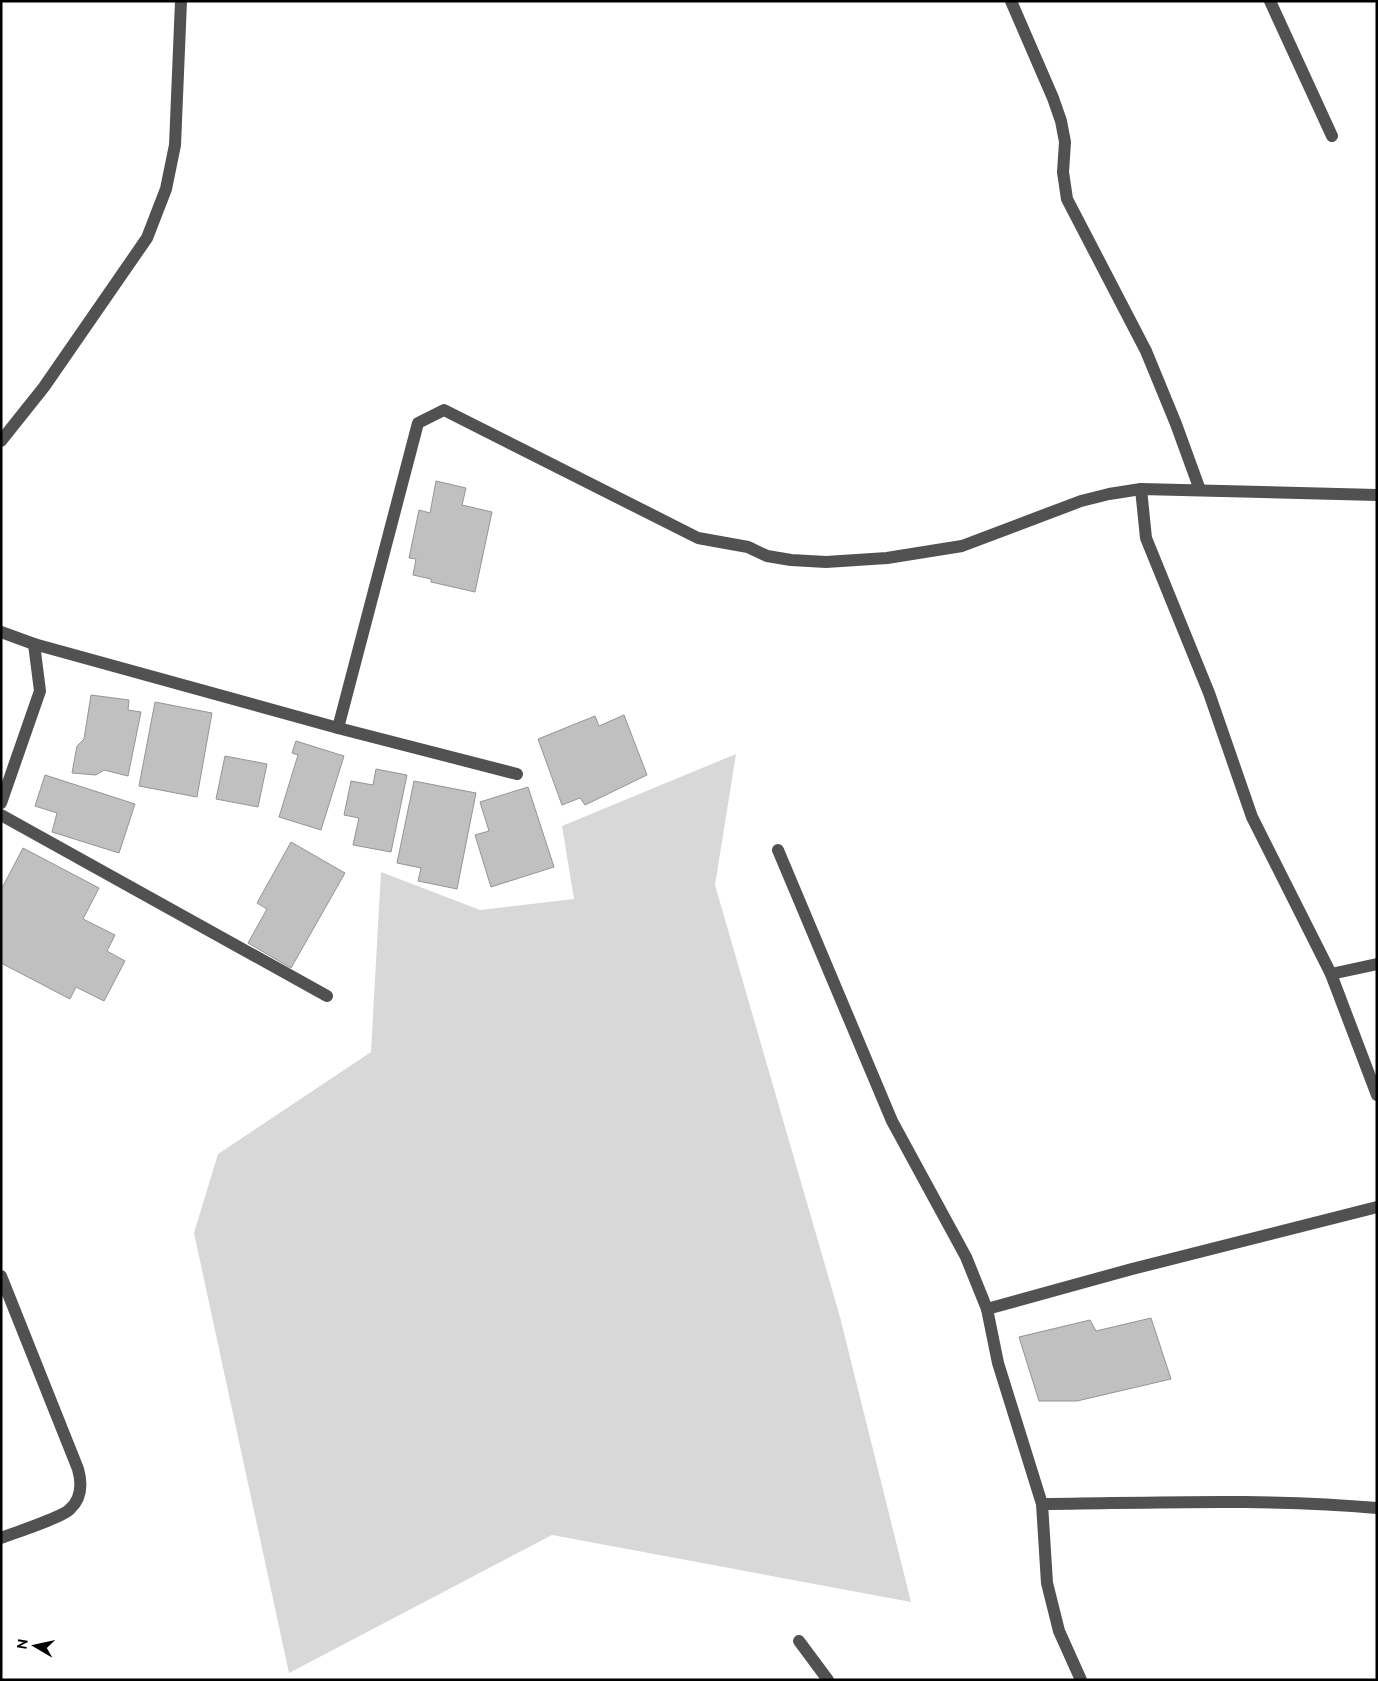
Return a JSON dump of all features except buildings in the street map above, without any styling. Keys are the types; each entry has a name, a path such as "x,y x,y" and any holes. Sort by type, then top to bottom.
{"street":[{"path":"1,441 44,387 146,238 166,189 175,145 181,1"},
{"path":"1010,1 1053,98 1060,121 1065,142 1063,172 1066,199 1146,351 1176,424 1200,490"},
{"path":"1270,1 1332,136"},
{"path":"338,728 418,423 444,410 698,538 748,547 767,556 791,560 826,562 887,558 962,546 1081,501 1141,489 1377,496"},
{"path":"1141,489 1146,538 1209,693 1252,817 1331,974 1377,1095"},
{"path":"1,632 34,644 338,728 517,774"},
{"path":"1,803 40,691 34,644"},
{"path":"1,815 327,996"},
{"path":"778,850 892,1121 966,1257 987,1309 998,1363 1042,1504 1047,1583 1059,1632 1081,1680"},
{"path":"1331,974 1377,964"},
{"path":"987,1309 1132,1269 1377,1207"},
{"path":"1,1276 82,1482 78,1498 70,1510 1,1538"},
{"path":"1042,1504 1200,1502 1335,1504 1377,1508"},
{"path":"800,1641 828,1680"}],"shaded area":[{"path":"736,754 715,885 840,1317 911,1602 552,1535 289,1673 194,1233 218,1154 371,1052 381,872 480,910 574,899 562,826"}]}
